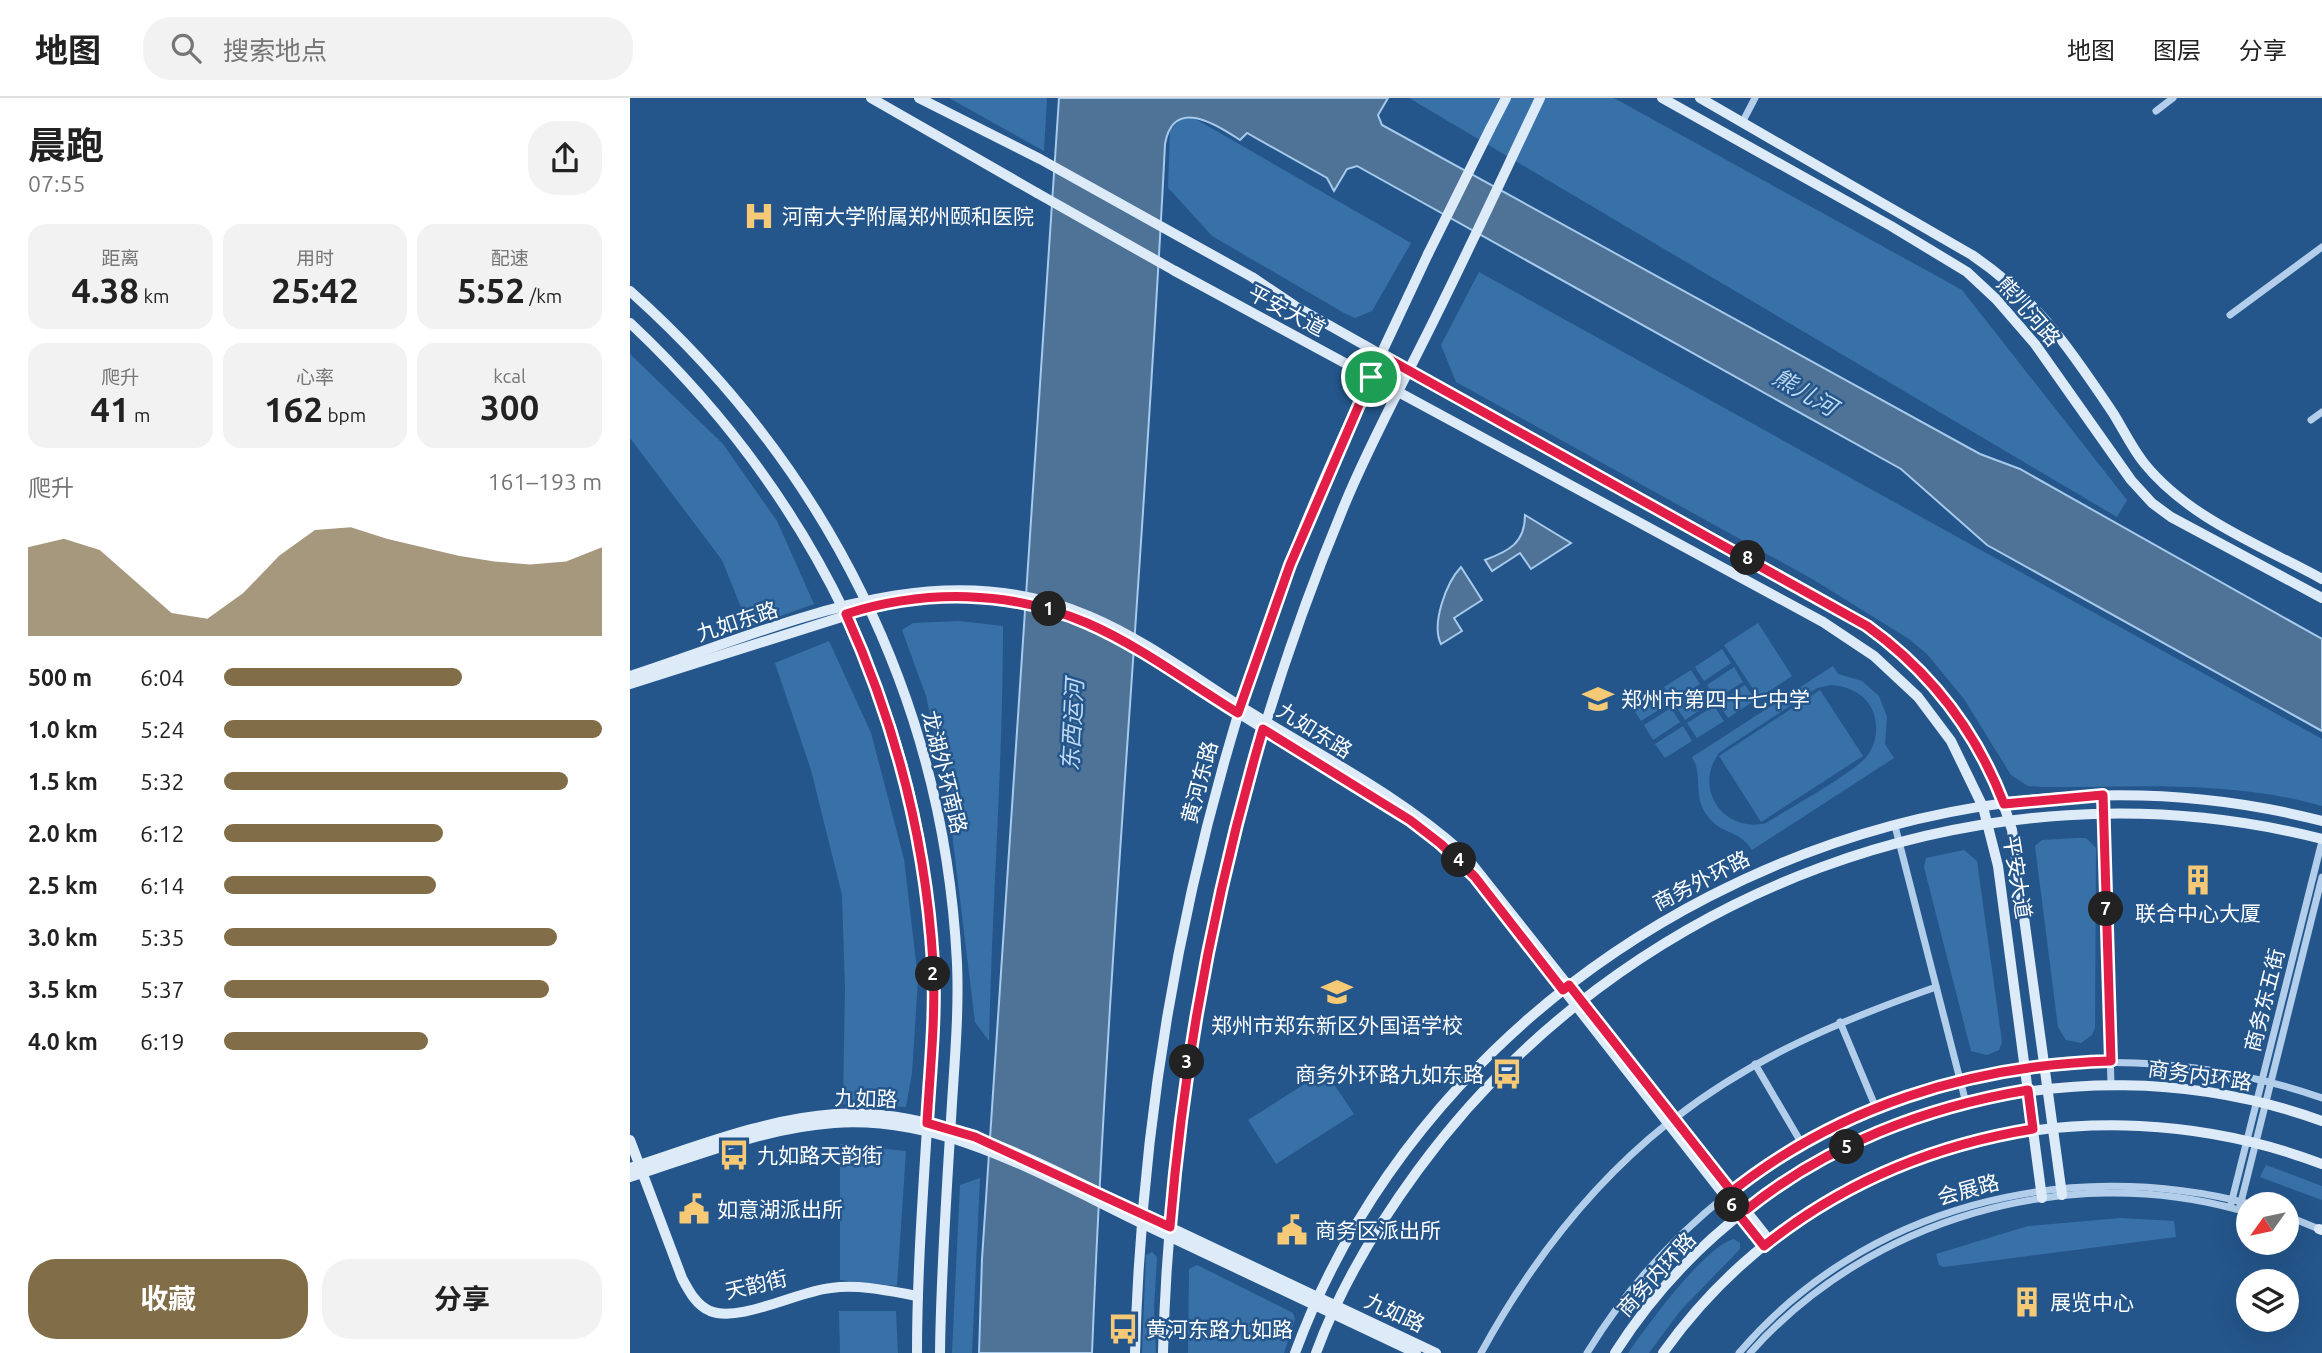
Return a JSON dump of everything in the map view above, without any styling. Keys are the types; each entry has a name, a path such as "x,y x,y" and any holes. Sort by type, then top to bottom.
{"main road":[{"name":"平安大道","path":"871,98 1175,271 1856,643 1898,677 1935,718 1967,768 1989,824 1998,866 2041,1193"},
{"name":"平安大道","path":"919,98 1040,159 1176,234 1381,355 1833,605 1877,633 1912,662 1951,706 1985,759 2009,821 2018,863 2061,1191"},
{"name":"黄河东路","path":"1135,1353 1142,1219 1151,1118 1168,1003 1200,855 1239,710 1294,553 1428,254 1506,98"},
{"path":"1163,1353 1179,1121 1196,1008 1227,862 1264,725 1321,564 1360,468 1540,98"},
{"name":"熊儿河路","path":"1662,98 1957,265 1996,299 2035,344 2131,480 2152,503 2171,517 2322,598"},
{"name":"熊儿河路","path":"1700,98 1743,121 1896,214 1972,255 2008,279 2035,306 2086,372 2143,462 2164,483 2204,516 2322,579"},
{"name":"龙湖外环南路","path":"630,291 706,364 764,433 827,525 868,604 894,665 919,741 947,861 957,987 940,1353"},
{"name":"龙湖外环南路","path":"630,323 704,397 760,467 807,538 845,611 872,673 901,761 925,875 933,965 917,1353"},
{"name":"九如东路","path":"630,676 868,604 934,596 1007,597 1088,623 1151,654 1410,820 1441,844 1475,877 1566,987 1767,1244"},
{"name":"九如东路","path":"630,684 845,611"},
{"name":"商务外环路","path":"1295,1353 1317,1301 1373,1200 1429,1123 1493,1050 1566,987 1639,936 1719,889 1802,853 1895,824 2004,804 2103,795 2236,804 2322,821"},
{"name":"商务外环路","path":"1316,1353 1334,1310 1389,1210 1444,1135 1507,1064 1577,1002 1639,957 1727,906 1808,870 1899,842 2009,821 2103,814 2234,822 2322,840"},
{"name":"商务内环路","path":"1615,1353 1675,1275 1743,1213 1832,1154 1917,1117 2028,1090 2111,1084 2186,1089 2261,1103 2322,1121"},
{"name":"九如路","path":"630,1177 637,1169 754,1129 800,1119 861,1115 927,1127 976,1141 1317,1301 1416,1353"},
{"path":"1662,1353 1704,1301 1767,1244 1840,1194 1893,1169 1955,1146 2053,1127 2161,1126 2251,1141 2322,1164"},
{"name":"天韵街","path":"630,1140 637,1169 687,1288 701,1306 711,1311 739,1312 831,1288 883,1289 918,1296"},
{"name":"九如路","path":"1334,1310 1436,1353"}],"street":[{"path":"1743,121 1755,98"},
{"path":"2156,111 2173,98"},
{"path":"1891,226 1896,214"},
{"path":"2230,315 2322,247"},
{"path":"2311,420 2322,412"},
{"path":"2103,795 2111,1084"},
{"path":"1895,824 1966,1103"},
{"name":"商务东五街","path":"2239,1192 2322,840"},
{"name":"商务东五街","path":"2266,1080 2322,877"},
{"path":"1480,1353 1521,1284 1569,1220 1624,1161 1671,1121 1755,1064 1840,1022 1936,987"},
{"path":"1840,1022 1876,1108"},
{"path":"1587,1353 1629,1293 1658,1259 1728,1194 1802,1144 1876,1108 1960,1080 2025,1067 2111,1061 2189,1065 2266,1080 2322,1098"},
{"path":"1755,1064 1802,1144"},
{"name":"会展路","path":"1739,1353 1763,1325 1796,1297 1885,1239 1950,1211 2061,1191 2165,1195 2236,1205"},
{"name":"会展路","path":"1750,1353 1802,1304 1889,1247 1953,1219 2041,1193"},
{"path":"2300,1222 2320,1230"}],"shaded area":[{"path":"949,98 1047,98 1044,151"},
{"path":"1409,98 1614,98 1962,290 2127,500 2117,517"},
{"path":"1192,117 1411,243 1372,311 1355,318 1344,313 1212,236 1168,188 1170,130 1180,120"},
{"path":"1479,272 2322,739 2322,806 2254,792 2219,789 2028,786 2011,775 1964,699 1927,654 1909,639 1814,580 1456,382 1441,345"},
{"path":"630,354 723,444 777,521 814,604 749,627 722,560 630,438"},
{"path":"959,621 1003,626 989,1041 975,1022 947,792 926,696 902,630 913,623"},
{"path":"1758,623 1792,676 1759,698 1724,645"},
{"path":"829,641 871,733 904,859 918,979 912,1073 906,1107 843,1104 845,988 842,895 811,770 775,663"},
{"path":"1722,649 1731,663 1704,681 1695,667"},
{"path":"1833,666 1838,674 1862,681 1879,696 1887,717 1885,744 1894,758 1752,850 1741,838 1718,826 1706,814 1700,799 1697,770 1692,757","holes":["1837,686 1860,695 1872,709 1876,734 1867,756 1835,781 1766,823 1751,825 1725,815 1716,805 1709,779 1712,766 1720,752 1817,688"]},
{"path":"1734,667 1743,682 1716,699 1707,685"},
{"path":"1691,670 1700,684 1673,701 1664,687"},
{"path":"1745,685 1755,700 1728,718 1718,703"},
{"path":"1702,688 1712,702 1685,720 1675,705"},
{"path":"1659,690 1668,704 1641,721 1632,707"},
{"path":"1820,690 1863,756 1761,822 1719,756"},
{"path":"1714,706 1724,721 1697,738 1687,723"},
{"path":"1671,708 1680,722 1653,740 1644,725"},
{"path":"1683,726 1692,741 1665,758 1655,744"},
{"path":"2086,838 2096,848 2095,1028 2092,1035 2081,1043 2066,1040 2058,1027 2035,846 2042,840"},
{"path":"1964,850 1977,861 2002,1042 1999,1050 1987,1055 1971,1051 1924,867 1926,858"},
{"path":"1325,1071 1354,1114 1276,1164 1248,1120"},
{"path":"840,1144 906,1151 897,1286 840,1280"},
{"path":"2266,1165 2322,1186 2322,1200 2260,1177"},
{"path":"980,1178 972,1353 952,1353 960,1185"},
{"path":"2121,1218 2174,1221 2176,1237 1944,1267 1939,1265 1936,1254 2028,1226"},
{"path":"1734,1239 1740,1243 1740,1249 1680,1311 1649,1353 1628,1353 1692,1271 1707,1256"},
{"path":"1152,1252 1157,1257 1154,1308 1156,1353 1142,1353 1146,1255"},
{"path":"1197,1265 1293,1313 1295,1319 1284,1353 1188,1353 1189,1269"},
{"path":"839,1311 896,1311 898,1353 840,1353"}],"water":[{"path":"1059,98 1388,98 1378,115 1382,125 1980,454 2020,469 2322,639 2322,731 1987,545 1901,469 1357,166 1347,169 1334,191 1327,178 1247,133 1240,140 1207,121 1185,118 1176,121 1169,130 1165,144 1107,1051 1092,1353 979,1353 982,1259"},
{"path":"1525,515 1571,543 1531,569 1520,553 1492,571 1485,560 1514,545 1522,533"},
{"path":"1461,567 1482,600 1454,618 1462,631 1441,644 1438,636 1439,615 1445,593"}],"place":[{"name":"河南大学附属郑州颐和医院","path":"759,216"},
{"name":"郑州市第四十七中学","path":"1598,699"},
{"name":"联合中心大厦","path":"2198,880"},
{"name":"郑州市郑东新区外国语学校","path":"1337,992"},
{"name":"商务外环路九如东路","path":"1507,1074"},
{"name":"九如路天韵街","path":"734,1155"},
{"name":"如意湖派出所","path":"694,1209"},
{"name":"商务区派出所","path":"1292,1230"},
{"name":"展览中心","path":"2027,1302"},
{"name":"黄河东路九如路","path":"1123,1329"}],"route":[{"path":"1371,377 1317,495 1238,713 1106,632 1043,607 984,597 934,596 886,603 846,614 872,673 901,761 923,865 933,965 934,1009 927,1123 975,1137 1170,1227 1179,1121 1196,1008 1227,862 1263,729 1410,820 1458,859 1563,990 1569,985 1731,1192 1746,1210 1809,1167 1877,1133 1944,1109 2028,1090 2033,1129 1955,1146 1893,1169 1830,1200 1764,1246 1725,1197 1731,1192 1743,1182 1771,1163 1821,1133 1909,1095 1990,1073 2063,1062 2111,1061 2103,795 2054,797 2004,804 1985,759 1951,706 1912,662 1867,626 1381,355 1371,377"}],"water label":[{"name":"熊儿河","path":"1805,392"},
{"name":"东西运河","path":"1072,725"}]}
